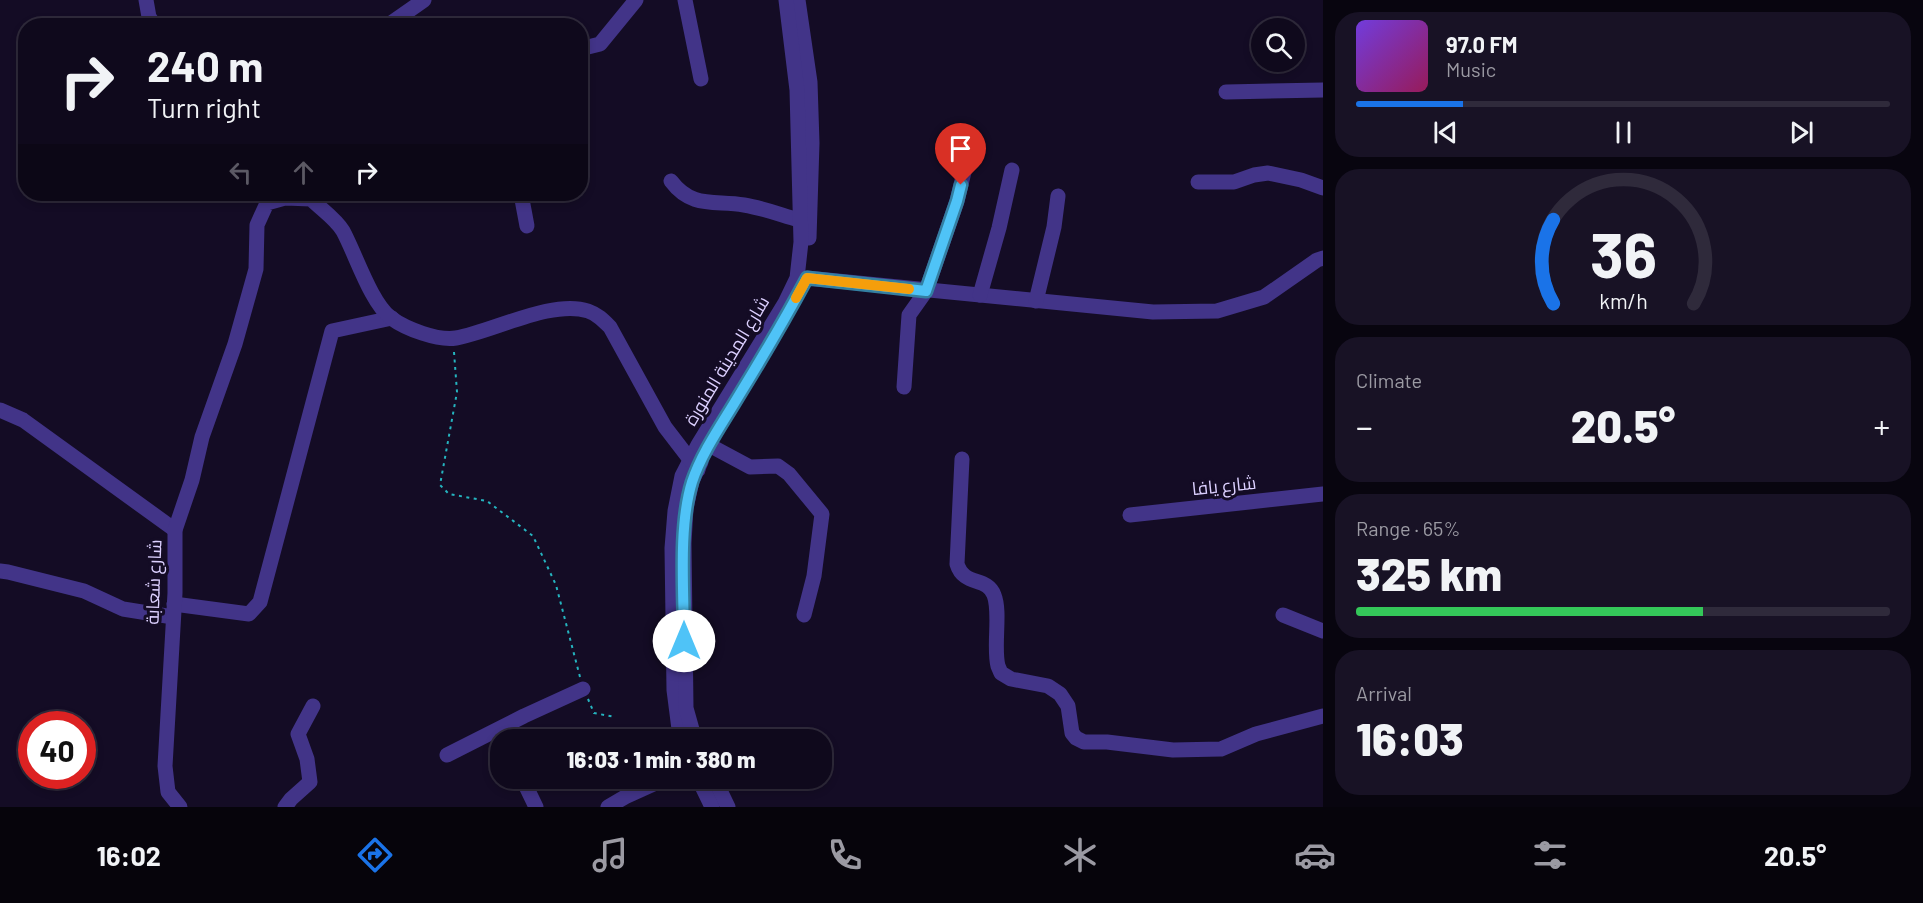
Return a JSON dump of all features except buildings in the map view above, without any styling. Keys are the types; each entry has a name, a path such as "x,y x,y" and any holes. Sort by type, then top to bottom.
{"street":[{"path":"146,0 150,18"},
{"path":"398,18 424,0"},
{"path":"588,47 600,44 636,0"},
{"path":"686,0 701,79"},
{"name":"شارع المدينة المنورة","path":"692,729 686,708 684,543 686,508 694,466 797,278 801,242 797,90 786,0"},
{"name":"شارع المدينة المنورة","path":"679,729 674,690 672,548 675,511 682,476 694,466 710,445 807,278 812,143 810,82 798,0"},
{"path":"1226,92 1323,90"},
{"path":"904,387 909,315 926,291 957,201 964,168"},
{"path":"980,295 1012,170"},
{"path":"1198,182 1234,182 1268,173 1301,180 1323,188"},
{"path":"671,181 678,190 697,201 745,205 799,220"},
{"path":"1036,301 1059,196"},
{"path":"175,530 192,480 202,437 235,344 256,269 257,225 264,201"},
{"path":"315,201 341,229 380,306 392,318 432,337 454,338 533,315 571,308 587,310 599,316 610,327 664,427 694,466"},
{"path":"522,201 527,226"},
{"path":"807,278 1153,312 1217,311 1264,297 1323,258"},
{"path":"0,572 84,591 123,609 249,614 260,602 332,331 392,318"},
{"name":"شارع شعابة","path":"0,410 22,420 175,530 174,611 165,766 168,792 180,807"},
{"path":"710,445 750,467 778,466 789,474 822,514 814,576 804,615"},
{"path":"962,459 957,564 964,577 985,584 995,596 998,666 1002,673 1011,679 1048,686 1060,694 1068,706 1071,729 1076,738 1084,741 1173,750 1221,749 1256,734 1323,716"},
{"name":"شارع يافا","path":"1130,515 1323,494"},
{"path":"1283,615 1323,631"},
{"path":"447,755 583,689"},
{"path":"285,807 310,782 307,759 298,734 313,706"},
{"path":"527,789 536,807"},
{"path":"608,807 643,789"},
{"path":"703,789 712,807"},
{"path":"719,789 728,807"}],"path":[{"path":"454,338 457,392 440,485 449,494 488,501 533,536 556,585 583,689 594,713 615,717"}],"slow traffic":[{"path":"796,298 807,278 909,289"}],"route":[{"path":"684,641 684,543 686,508 692,481 710,445 807,278 926,291 961,185"}]}
